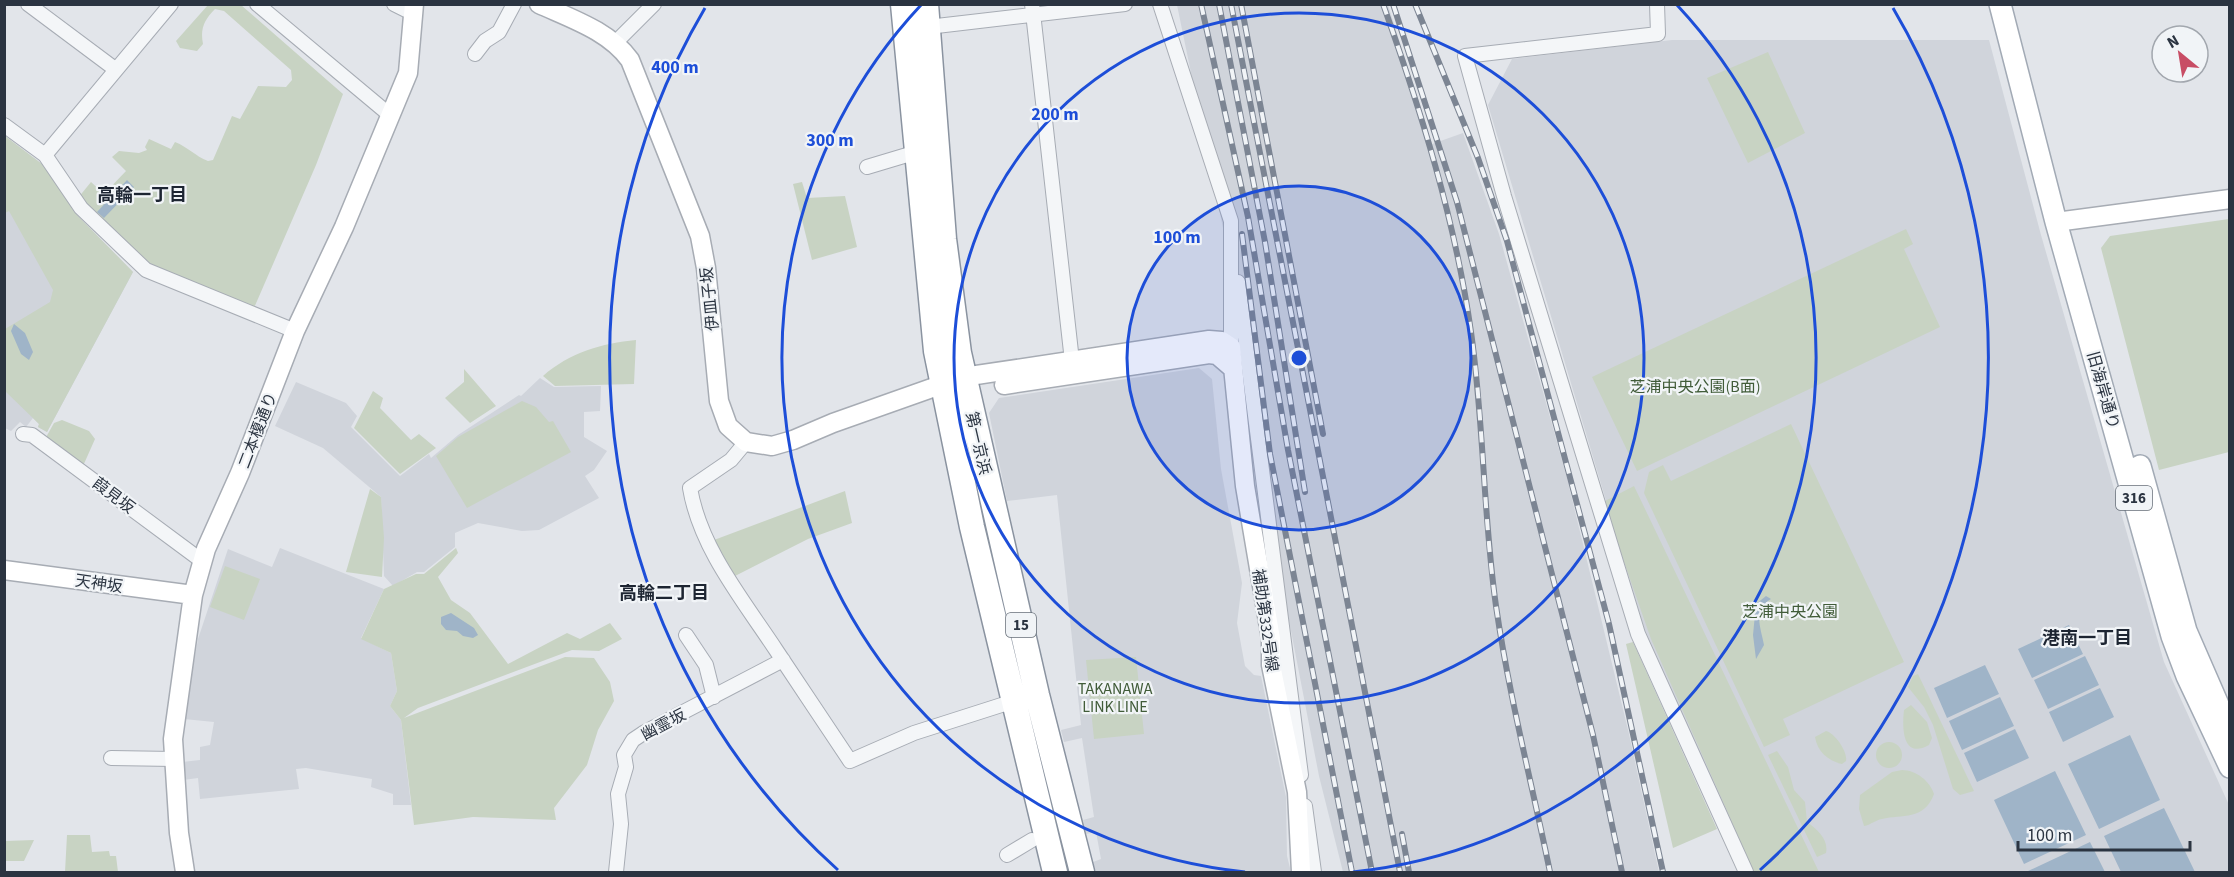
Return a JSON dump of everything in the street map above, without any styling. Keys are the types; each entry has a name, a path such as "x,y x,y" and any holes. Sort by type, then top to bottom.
{"highway":[{"name":"第一京浜","path":"903,4 936,351 957,384 1082,873"},
{"name":"第一京浜","path":"927,16 944,239 972,527 1055,873"}],"main road":[{"name":"旧海岸通り","path":"2000,4 2063,222 2187,631 2229,732"},
{"name":"旧海岸通り","path":"2013,4 2063,222 2172,636 2187,676 2229,767"}],"street":[{"path":"28,4 115,69"},
{"path":"45,155 171,4"},
{"path":"257,4 392,116"},
{"path":"475,54 485,41 499,32 514,4"},
{"name":"伊皿子坂","path":"539,4 585,25 615,43 630,60 693,213 706,268 722,412 728,426 746,442"},
{"path":"615,43 654,4"},
{"path":"927,16 1125,4"},
{"path":"1161,4 1198,91 1231,221 1314,873"},
{"path":"1657,4 1658,34 1465,56 1504,196 1638,634 1746,873"},
{"name":"二本榎通り","path":"185,873 173,739 193,595 202,561 295,331 392,116 408,73 405,6"},
{"path":"1014,701 914,733 850,761 730,581 709,544 693,505 690,488 731,460 746,442 772,446 913,394 1072,361 1032,10"},
{"path":"4,124 45,155 81,208 146,270 295,331"},
{"path":"867,167 917,152"},
{"path":"2063,222 2229,199"},
{"path":"957,384 1231,341 1231,221"},
{"name":"補助第332号線","path":"957,384 1209,340 1222,341 1231,347 1231,367 1245,486 1271,639 1271,665 1297,792 1301,873"},
{"name":"葭見坂","path":"23,434 32,435 202,561"},
{"name":"天神坂","path":"4,570 193,595"},
{"path":"686,635 706,665 714,698"},
{"name":"幽霊坂","path":"616,873 621,824 618,794 626,767 624,754 633,740 783,660"},
{"path":"111,758 174,759"},
{"path":"1007,855 1032,840"}],"shaded area":[{"path":"1177,5 1388,5 1432,144 1463,133 1499,234 1567,478 1629,734 1659,872 1343,872 1319,776 1265,496 1256,497 1235,286"},
{"path":"1672,40 1989,40 2041,235 2164,662 2229,805 2229,872 1750,872 1647,638 1488,105 1512,59"},
{"path":"4,136 42,164 77,215 133,272 47,432 38,427 39,424 33,418 26,427 20,422 11,431 5,428"},
{"path":"1199,368 1212,379 1221,469 1242,583 1237,623 1245,666 1254,675 1261,676 1286,797 1287,856 1291,872 1096,872 1093,862 1101,859 1096,832 1086,834 1083,820 1094,817 1082,738 1064,742 1061,730 1081,725 1057,495 1007,501 989,413 999,398"},
{"path":"540,378 554,387 601,386 600,411 584,412 584,437 607,451 594,470 585,476 599,498 539,530 522,531 478,523 455,533 455,547 424,572 417,572 393,586 384,576 381,497 323,448 275,426 296,382 346,403 357,416 351,427 400,476 429,454 431,458 458,435 519,395 521,396"},
{"path":"280,548 384,589 361,638 391,653 397,691 390,706 401,720 411,805 393,805 393,794 371,787 372,779 306,768 296,769 299,789 200,799 198,778 183,780 182,762 200,760 200,747 210,745 214,722 184,719 198,639 228,549 272,567"}],"green space":[{"path":"208,5 241,5 343,94 316,165 254,308 148,269 78,198 91,182 104,194 126,171 112,157 119,151 139,153 147,150 145,147 149,139 171,149 175,142 203,159 213,160 232,116 240,119 258,86 286,87 292,80 291,70 224,11 215,9 208,17 202,34 203,44 197,51 180,48 176,41"},
{"path":"1768,52 1805,133 1748,163 1707,78"},
{"path":"5,136 42,164 77,215 133,272 47,432 38,427 39,424 5,391 5,329 50,302 53,290 9,211 5,213"},
{"path":"802,182 807,198 845,196 857,247 812,260 793,184"},
{"path":"2229,219 2229,452 2159,470 2101,248 2110,236"},
{"name":"芝浦中央公園(B面)","path":"1906,229 1913,244 1904,249 1940,327 1637,471 1592,377"},
{"path":"636,340 634,384 555,386 543,376 564,361 586,350"},
{"path":"464,369 496,406 470,423 445,398 464,382"},
{"path":"373,391 383,398 380,408 411,440 419,434 436,448 400,474 354,428"},
{"path":"522,401 536,407 549,422 553,421 571,452 467,508 436,456 458,437"},
{"path":"62,420 89,431 95,439 83,466 45,439 54,423"},
{"name":"芝浦中央公園","path":"1791,424 1904,662 1783,719 1790,735 1764,747 1644,493 1649,472 1663,465 1671,481"},
{"name":"芝浦中央公園","path":"1634,486 1819,872 1754,872 1651,639 1603,502"},
{"path":"370,489 381,497 384,538 382,577 346,572"},
{"path":"845,491 852,523 808,539 735,576 714,540"},
{"path":"456,548 458,553 438,577 451,600 470,613 508,664 567,633 580,639 610,623 622,639 599,651 572,650 418,708 404,718 565,657 594,658 610,682 614,701 598,730 587,765 554,808 556,820 473,817 414,825 401,720 390,706 397,691 391,653 361,639 384,589 416,574 424,574"},
{"path":"225,566 260,579 244,620 210,607"},
{"path":"1633,642 1717,829 1673,848 1626,644"},
{"name":"TAKANAWA LINK LINE","path":"1136,657 1144,734 1094,739 1086,660"},
{"path":"1918,674 1974,791 1960,795 1953,789 1933,725 1924,707 1908,687 1913,676"},
{"path":"1911,705 1927,722 1932,738 1929,745 1920,749 1909,745 1904,732 1904,710"},
{"path":"1826,731 1837,739 1843,748 1846,761 1842,764 1828,758 1818,747 1815,737"},
{"path":"1889,742 1898,746 1902,755 1898,764 1889,768 1880,764 1876,755 1880,746"},
{"path":"1777,751 1788,767 1794,790 1805,802 1807,822 1818,831 1826,844 1826,853 1817,857 1768,755"},
{"path":"1902,770 1917,774 1929,785 1934,794 1930,803 1912,815 1880,820 1864,826 1859,809 1860,795 1892,772"},
{"path":"67,835 90,835 92,852 109,851 110,856 116,856 118,872 65,872"},
{"path":"34,840 24,861 5,861 5,841"}],"water":[{"path":"127,180 134,187 104,218 97,212"},
{"path":"14,324 25,333 33,352 29,360 21,354 11,331"},
{"path":"1766,596 1771,599 1761,608 1759,620 1764,645 1756,659 1753,635 1756,604"},
{"path":"451,613 474,628 478,635 473,638 463,636 457,631 446,630 441,624 441,617"},
{"path":"2069,625 2083,654 2032,678 2018,649"},
{"path":"2085,656 2099,685 2048,709 2034,680"},
{"path":"1985,665 1999,694 1947,718 1934,688"},
{"path":"2100,688 2114,717 2063,742 2049,712"},
{"path":"2000,697 2014,726 1962,750 1949,721"},
{"path":"2015,729 2029,758 1977,782 1964,753"},
{"path":"2130,735 2160,800 2099,829 2068,764"},
{"path":"2055,771 2086,835 2024,864 1994,800"},
{"path":"2164,808 2195,872 2121,872 2104,836"},
{"path":"2090,842 2105,872 2028,871"}],"railway":[{"path":"1201,4 1248,217 1288,450 1372,872"},
{"path":"1219,4 1265,242 1305,492"},
{"path":"1231,4 1400,872"},
{"path":"1241,4 1323,434"},
{"path":"1383,4 1411,84 1456,248 1471,332 1479,400 1488,538 1501,640 1550,872"},
{"path":"1393,4 1457,202 1593,735 1622,872"},
{"path":"1415,4 1478,158 1507,241 1609,624 1663,872"},
{"path":"1242,234 1270,454 1352,872"},
{"path":"1402,834 1409,872"}],"district":[{"name":"高輪一丁目","path":"142,195"},
{"name":"高輪二丁目","path":"664,593"},
{"name":"港南一丁目","path":"2087,638"}]}
